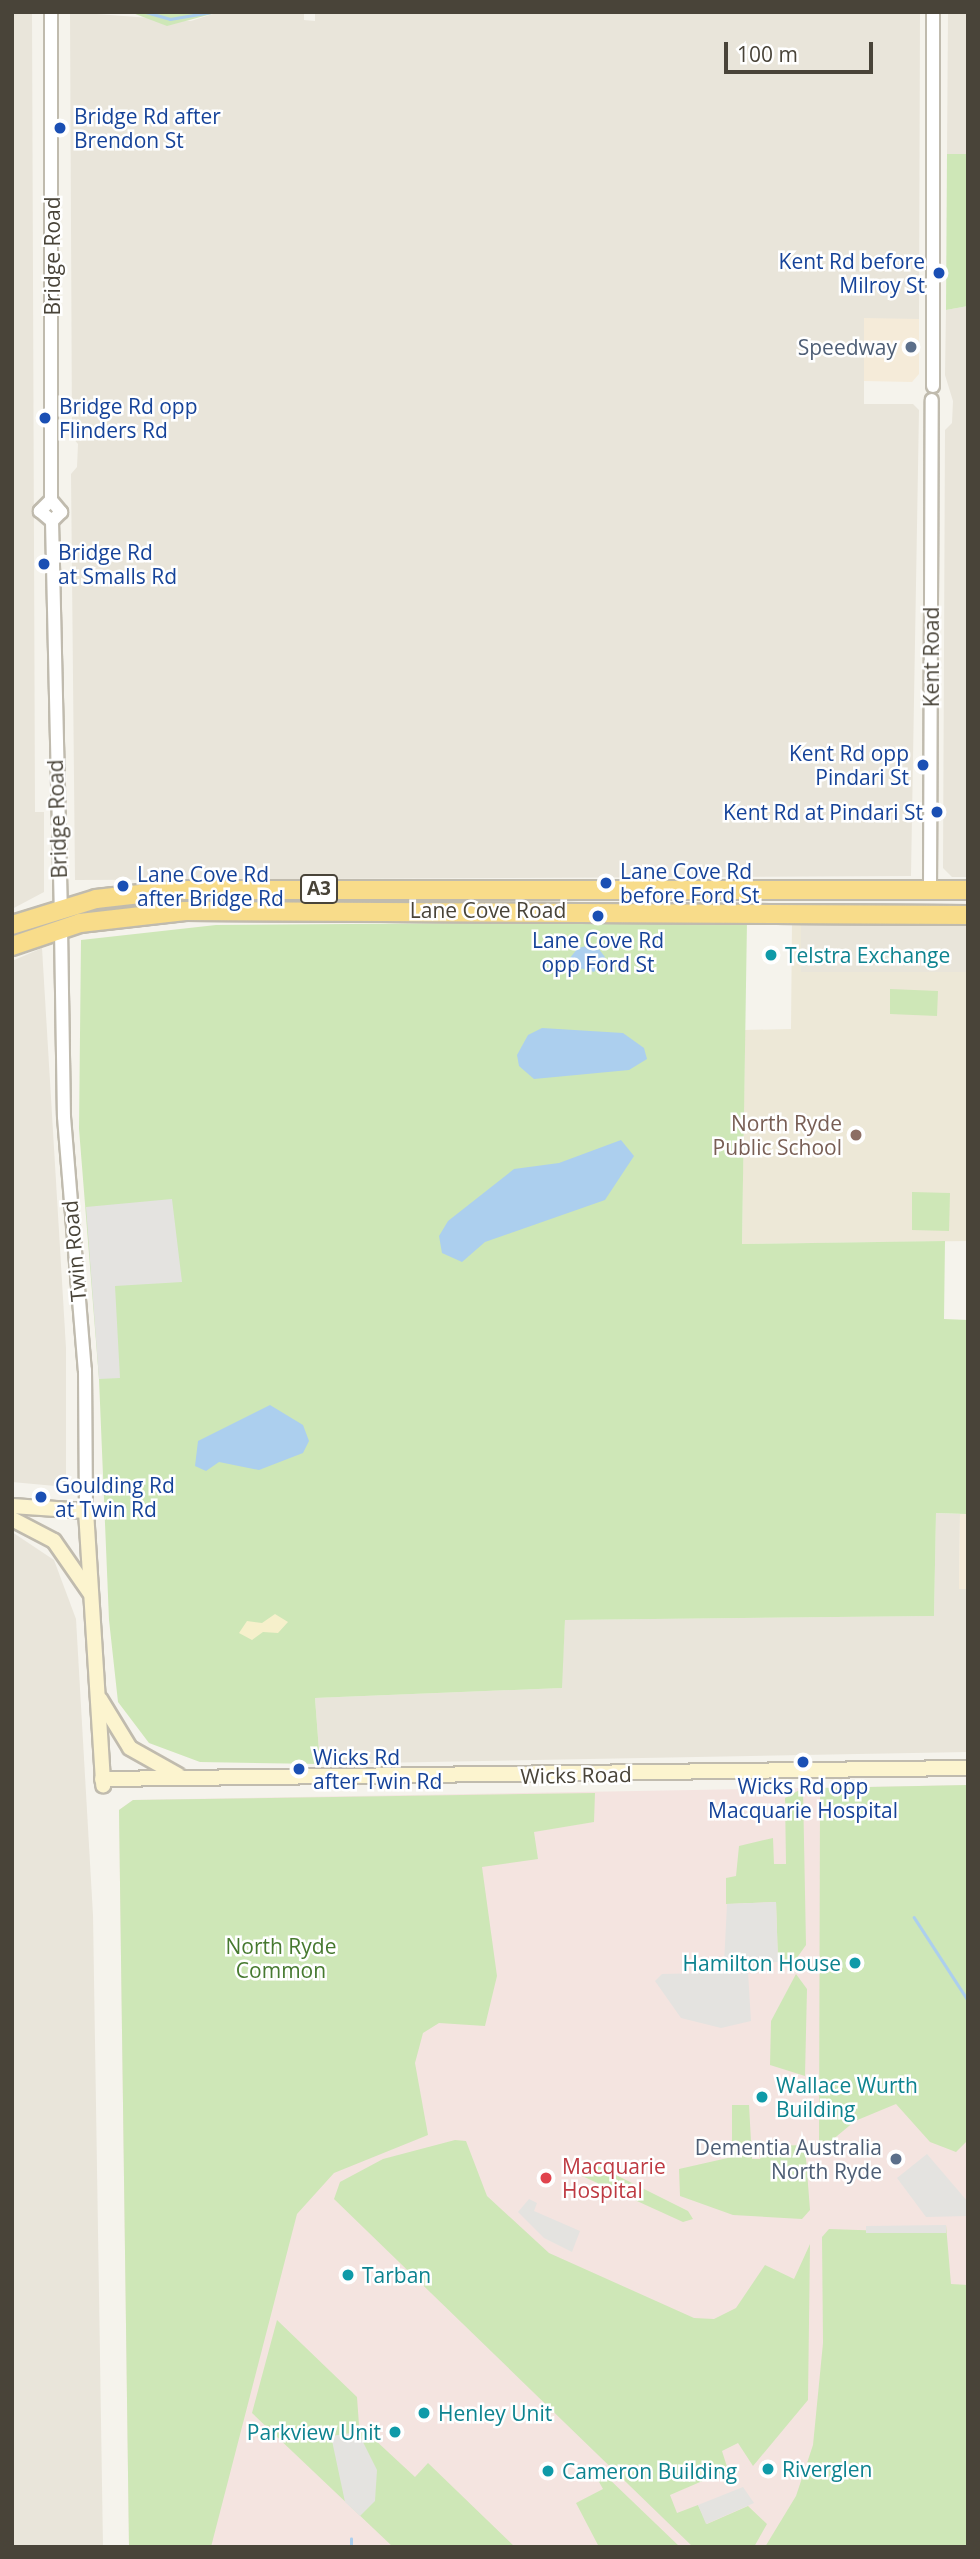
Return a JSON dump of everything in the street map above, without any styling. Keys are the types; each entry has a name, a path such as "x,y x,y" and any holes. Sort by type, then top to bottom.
{"highway":[{"name":"Lane Cove Road","path":"12,925 61,908 175,890 668,887 968,890"},
{"path":"668,887 668,910"},
{"name":"Kent Road","path":"930,890 930,914"},
{"name":"Twin Road","path":"61,908 61,928"},
{"name":"Lane Cove Road","path":"12,946 61,928 185,911 668,910 968,915"}],"main road":[{"path":"12,1506 86,1515"},
{"path":"12,1517 86,1515"},
{"name":"Twin Road","path":"86,1515 103,1784"},
{"path":"12,1517 54,1541 91,1594"},
{"path":"97,1694 139,1755 192,1782"},
{"name":"Wicks Road","path":"103,1784 968,1768"}],"street":[{"name":"Bridge Road","path":"51,12 51,500 40,511 51,521 61,908"},
{"name":"Kent Road","path":"930,890 932,400 939,393 933,386 933,12"},
{"name":"Twin Road","path":"61,928 64,1117 85,1370 86,1515"}],"shaded area":[{"path":"12,12 32,12 35,812 44,812 44,892 12,909"},
{"path":"70,12 191,21 219,12 304,12 304,20 315,21 315,12 920,12 919,319 864,319 864,404 913,404 919,410 911,876 75,880 71,474 77,467 78,444 72,437"},
{"path":"948,12 968,12 968,154 947,154"},
{"path":"968,306 968,877 952,877 943,868 945,430 952,423 953,401 945,375 946,310"},
{"path":"864,318 919,319 919,374 912,382 864,381"},
{"name":"North Ryde Public School","path":"792,921 801,921 801,972 968,972 968,1241 742,1244 745,1030 791,1029"},
{"path":"801,921 968,925 968,972 801,972"},
{"path":"42,948 66,1348 66,1487 12,1482 12,961"},
{"path":"172,1199 182,1282 115,1286 120,1378 99,1379 86,1207"},
{"path":"968,1452 968,1589 959,1589 960,1514 965,1514"},
{"path":"936,1513 960,1514 959,1589 968,1589 968,1752 320,1764 315,1698 561,1688 565,1620 934,1616"},
{"path":"12,1532 54,1560 76,1619 93,1915 103,2547 12,2547"},
{"name":"Macquarie Hospital","path":"968,1785 968,2547 129,2547 119,1810 133,1800"},
{"path":"776,1902 778,1962 724,1964 727,1904"},
{"path":"748,1972 751,2021 721,2028 681,2018 655,1981 662,1974"},
{"path":"927,2154 968,2202 968,2216 926,2217 897,2178"},
{"path":"529,2199 537,2203 534,2211 580,2231 572,2252 544,2238 518,2212"},
{"path":"946,2225 946,2233 866,2233 866,2226"},
{"path":"358,2432 377,2470 375,2501 360,2516 345,2502 331,2436"},
{"path":"743,2487 754,2503 706,2524 698,2505"}],"green space":[{"path":"130,12 219,12 167,26"},
{"path":"947,154 968,154 968,306 946,310"},
{"path":"747,921 742,1244 945,1241 944,1319 968,1320 966,1514 936,1513 934,1616 565,1620 562,1688 315,1698 320,1764 200,1762 149,1743 118,1702 109,1620 99,1379 79,1129 81,940 216,925"},
{"path":"890,989 938,991 937,1016 890,1014"},
{"path":"912,1192 950,1193 949,1231 912,1230"},
{"path":"968,1785 968,2140 956,2152 930,2142 896,2104 855,2121 819,2151 820,1788"},
{"path":"803,1788 806,1945 794,1962 778,1962 776,1902 726,1904 726,1878 736,1876 739,1846 773,1838 774,1864 786,1864 785,1798"},
{"name":"North Ryde Common","path":"595,1793 594,1822 534,1832 538,1859 482,1867 497,1976 485,2026 439,2023 423,2033 415,2063 428,2135 334,2173 297,2214 211,2547 129,2547 119,1810 133,1800"},
{"path":"796,1974 807,1989 805,2076 770,2065 771,2021"},
{"path":"732,2105 749,2105 752,2159 760,2159 768,2146 805,2145 810,2210 802,2219 733,2215 680,2196 679,2169 732,2157"},
{"path":"455,2140 466,2141 487,2196 549,2253 694,2318 714,2319 736,2308 765,2265 794,2279 810,2244 808,2400 753,2466 738,2443 722,2451 728,2470 670,2495 677,2513 698,2505 707,2524 748,2506 767,2524 754,2547 693,2547 334,2199 340,2182 383,2159"},
{"path":"588,2161 688,2211 693,2219 683,2222 582,2176"},
{"path":"946,2225 951,2284 968,2285 968,2547 765,2547 796,2496 813,2445 823,2343 822,2237 829,2229 946,2233"},
{"path":"277,2320 357,2397 359,2425 415,2477 428,2463 515,2547 393,2547 252,2413"},
{"path":"606,2476 680,2547 599,2547 576,2503 603,2489 598,2480"}],"sand":[{"path":"275,1614 288,1622 278,1633 263,1632 252,1640 239,1633 247,1621 262,1623"}],"water":[{"path":"595,944 605,957 594,972 565,964 578,948"},
{"path":"542,1028 623,1033 644,1048 647,1059 629,1070 534,1079 519,1066 517,1055 528,1035"},
{"path":"621,1140 634,1156 605,1200 485,1242 462,1262 442,1253 439,1236 448,1221 514,1169 559,1163"},
{"path":"270,1405 303,1425 309,1441 303,1453 259,1470 219,1462 206,1471 195,1466 198,1441"}],"waterway":[{"path":"146,12 170,19 212,12"},
{"path":"914,1917 968,2000"},
{"path":"351,2539 351,2547"}],"place":[{"name":"Bridge Rd after Brendon St","path":"60,128"},
{"name":"Kent Rd before Milroy St","path":"939,273"},
{"name":"Speedway","path":"911,347"},
{"name":"Bridge Rd opp Flinders Rd","path":"45,418"},
{"name":"Bridge Rd at Smalls Rd","path":"44,564"},
{"name":"Kent Rd opp Pindari St","path":"923,765"},
{"name":"Kent Rd at Pindari St","path":"937,812"},
{"name":"Lane Cove Rd before Ford St","path":"606,883"},
{"name":"Lane Cove Rd after Bridge Rd","path":"123,886"},
{"name":"Lane Cove Rd opp Ford St","path":"598,916"},
{"name":"Telstra Exchange","path":"771,955"},
{"name":"North Ryde Public School","path":"856,1135"},
{"name":"Goulding Rd at Twin Rd","path":"41,1497"},
{"name":"Wicks Rd opp Macquarie Hospital","path":"803,1762"},
{"name":"Wicks Rd after Twin Rd","path":"299,1769"},
{"name":"Hamilton House","path":"855,1963"},
{"name":"Wallace Wurth Building","path":"762,2097"},
{"name":"Dementia Australia North Ryde","path":"896,2159"},
{"name":"Macquarie Hospital","path":"546,2178"},
{"name":"Tarban","path":"348,2275"},
{"name":"Henley Unit","path":"424,2413"},
{"name":"Parkview Unit","path":"395,2432"},
{"name":"Riverglen","path":"768,2469"},
{"name":"Cameron Building","path":"548,2471"}]}
